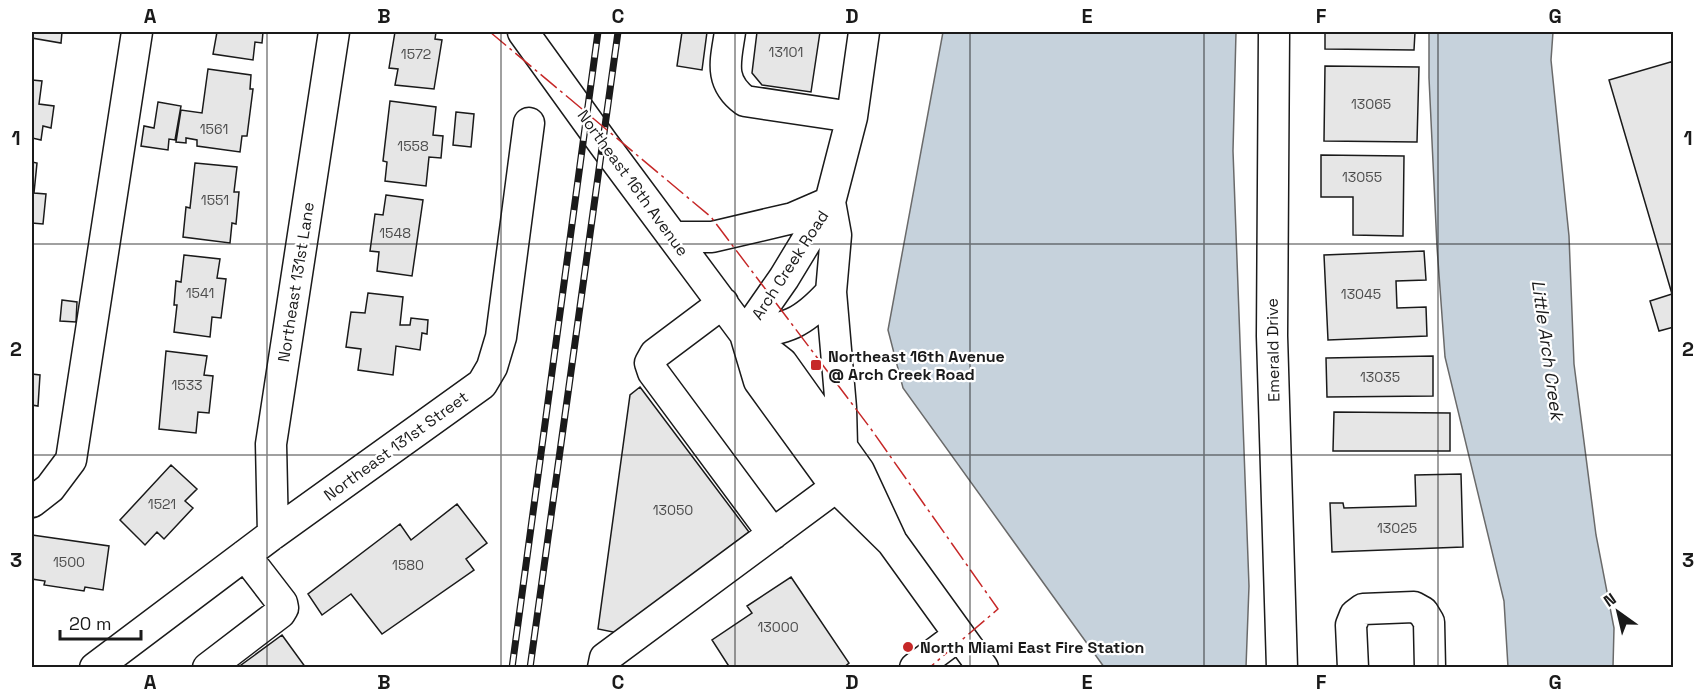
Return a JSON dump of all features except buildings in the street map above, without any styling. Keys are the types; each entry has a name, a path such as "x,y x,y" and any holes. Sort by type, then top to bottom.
{"street":[{"path":"32,502 50,488 71,460 137,32"},
{"name":"Northeast 131st Lane","path":"273,534 271,444 334,32"},
{"name":"Northeast 16th Avenue","path":"523,32 745,334 782,363 859,471 892,542"},
{"path":"730,32 725,68 728,81 735,94 745,101 852,117"},
{"name":"Arch Creek Road","path":"745,334 784,278 830,202 852,117 864,32"},
{"name":"Emerald Drive","path":"1274,32 1272,336 1282,668"},
{"name":"Northeast 131st Street","path":"95,668 129,658 245,555 482,384 492,367 501,338 529,123"},
{"name":"Arch Creek Road","path":"673,237 712,237 793,218 830,202"},
{"name":"Arch Creek Road","path":"830,202 836,235 831,292 842,446"},
{"name":"Arch Creek Road","path":"745,334 781,329 800,321 816,309 831,292"},
{"path":"723,303 655,354 650,363 653,372 773,534"},
{"name":"Northeast 16th Avenue","path":"745,334 759,381 836,487 892,542 983,668"},
{"path":"604,663 836,487"},
{"path":"208,668 280,613 283,608 282,603 245,555"},
{"path":"1353,668 1351,625 1355,615 1363,609 1414,607 1423,612 1429,622 1430,668"},
{"path":"915,668 959,635"}],"water":[{"path":"943,32 1236,32 1233,151 1249,586 1246,667 1104,667 903,388 888,330"},
{"name":"Little Arch Creek","path":"1429,32 1553,32 1551,60 1569,236 1574,364 1596,535 1614,628 1613,667 1508,667 1504,601 1445,357 1437,247"}],"railway":[{"path":"512,668 598,32"},
{"path":"530,668 618,32"}],"power":[{"path":"490,32 711,217 871,429 998,609 929,668"}],"place":[{"name":"Northeast 16th Avenue @ Arch Creek Road","path":"816,365"},
{"name":"North Miami East Fire Station","path":"908,647"}]}
